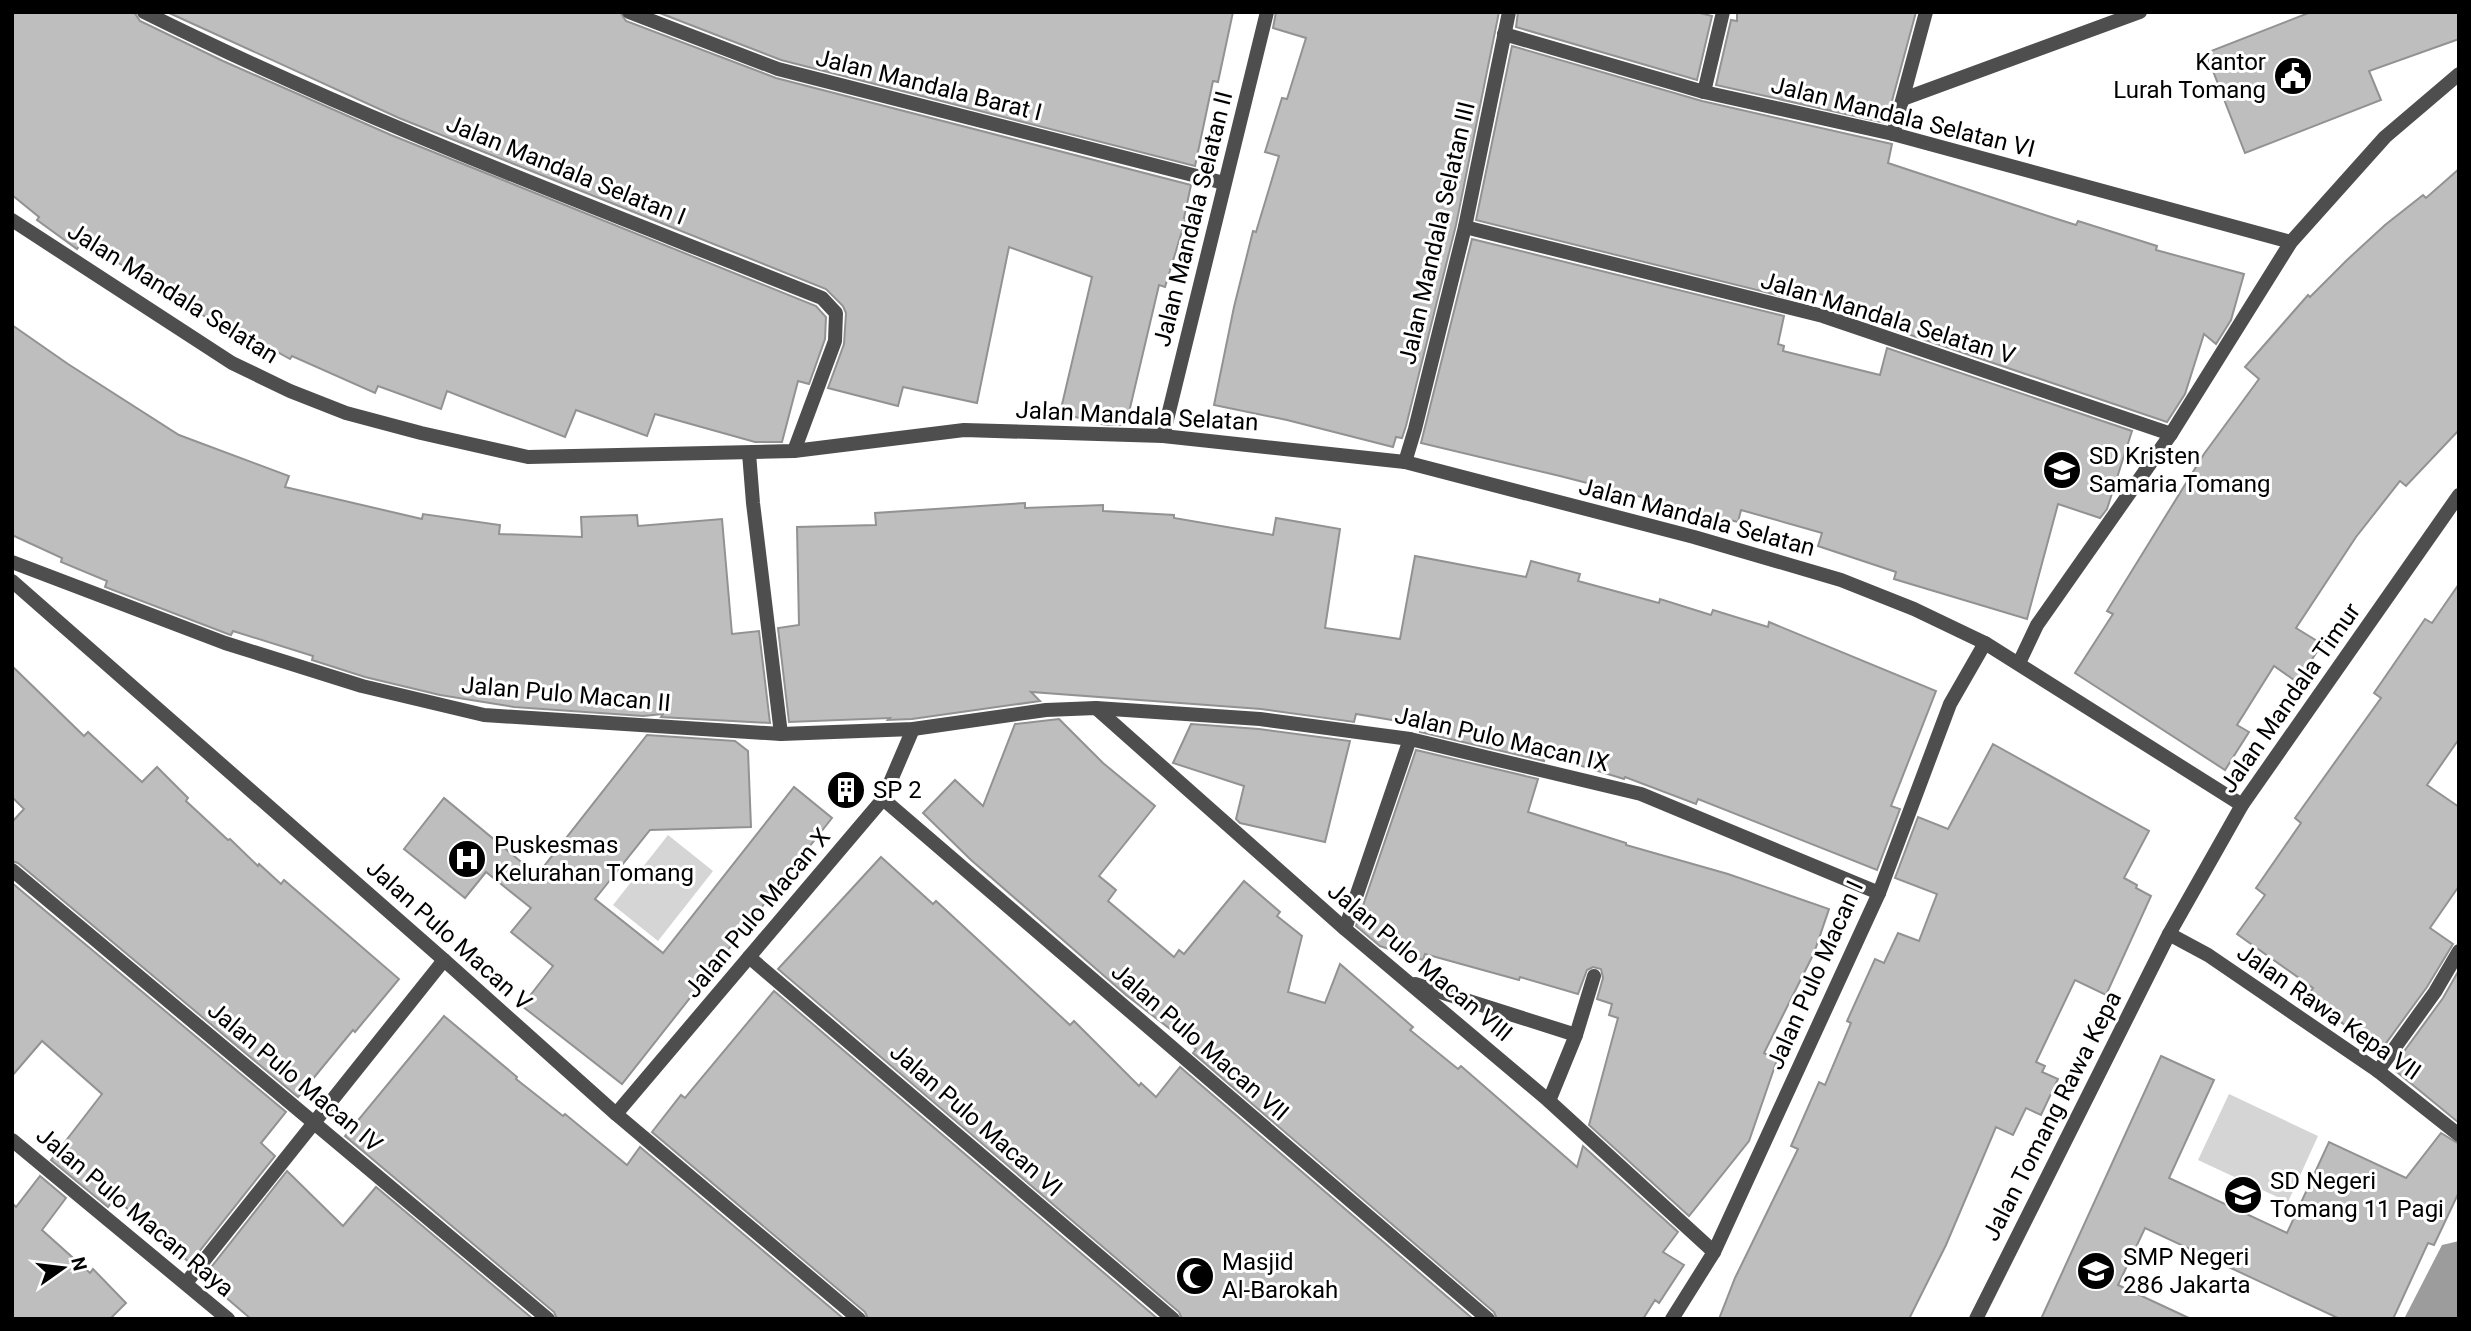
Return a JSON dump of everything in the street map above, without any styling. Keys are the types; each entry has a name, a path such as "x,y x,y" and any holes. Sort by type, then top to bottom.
{"street":[{"name":"Jalan Mandala Selatan I","path":"144,12 199,40 412,133 822,298 836,313 835,341 794,451"},
{"name":"Jalan Mandala Barat I","path":"629,12 778,69 1224,183"},
{"name":"Jalan Mandala Selatan II","path":"1163,436 1267,12"},
{"name":"Jalan Mandala Selatan III","path":"1405,462 1465,227 1509,12"},
{"path":"1704,92 1723,12"},
{"path":"1893,134 1927,12"},
{"path":"1903,99 2140,12"},
{"name":"Jalan Mandala Selatan VI","path":"1504,34 1704,92 1893,134 2291,242"},
{"path":"2019,663 2037,625 2171,434 2291,242 2385,137 2459,74"},
{"name":"Jalan Mandala Selatan","path":"12,220 232,363 290,391 346,413 528,457 794,451 964,430 1163,436 1405,462 1694,537 1842,580 1914,609 1985,643 2242,805"},
{"name":"Jalan Mandala Selatan V","path":"1465,227 1823,316 2171,434"},
{"path":"749,453 781,734"},
{"name":"Jalan Mandala Timur","path":"2169,934 2242,805 2459,495"},
{"name":"Jalan Pulo Macan II","path":"12,562 237,647 362,686 484,715 781,734 913,729 1046,710 1096,708"},
{"name":"Jalan Pulo Macan V","path":"12,581 616,1114 859,1319"},
{"name":"Jalan Pulo Macan I","path":"1672,1319 1714,1252 1879,893 1950,704 1985,643"},
{"name":"Jalan Pulo Macan IX","path":"1096,708 1260,719 1410,739 1641,794 1879,893"},
{"name":"Jalan Pulo Macan VIII","path":"1096,708 1345,929 1549,1101 1714,1252"},
{"name":"Jalan Pulo Macan X","path":"616,1114 883,799 913,729"},
{"path":"1345,929 1410,739"},
{"name":"Jalan Pulo Macan VII","path":"883,799 1488,1319"},
{"name":"Jalan Pulo Macan IV","path":"12,870 548,1319"},
{"name":"Jalan Rawa Kepa VII","path":"2169,934 2207,955 2378,1071 2459,1135"},
{"name":"Jalan Tomang Rawa Kepa","path":"1976,1319 2169,934"},
{"path":"2378,1071 2435,992 2459,951"},
{"name":"Jalan Pulo Macan VI","path":"749,957 1173,1319"},
{"path":"187,1283 444,960"},
{"path":"1549,1101 1576,1035 1594,976"},
{"path":"1407,981 1576,1035"},
{"name":"Jalan Pulo Macan Raya","path":"12,1140 229,1319"}],"shaded area":[{"path":"668,835 713,871 658,941 613,905"},
{"path":"2229,1094 2318,1136 2288,1202 2198,1160"},
{"path":"2459,1241 2459,1319 2404,1319 2442,1245"}],"building":[{"path":"12,12 134,12 140,21 223,61 391,135 816,306 826,317 825,339 809,384 798,381 782,442 755,442 655,414 647,436 576,410 565,437 447,391 441,409 378,386 375,393 292,356 290,359 224,322 222,327 83,241 77,249 37,220 39,217 12,195"},
{"path":"167,12 620,12 626,21 776,78 1191,185 1186,218 1165,287 1159,285 1126,425 1106,425 1060,413 1092,277 1009,247 977,403 903,387 898,406 828,388 844,344 846,313 843,306 826,289 399,118"},
{"path":"657,12 1233,12 1218,82 1213,81 1195,166 781,60"},
{"path":"1276,12 1499,12 1456,225 1406,426 1402,438 1396,437 1393,447 1214,405 1253,231 1256,232 1279,156 1265,152 1282,98 1287,99 1306,38 1273,28"},
{"path":"1518,12 1696,12 1712,16 1697,80 1516,27"},
{"path":"1737,12 1916,12 1886,123 1716,85 1731,20 1737,21"},
{"name":"Kantor Lurah Tomang","path":"2311,12 2459,12 2459,39 2369,71 2381,100 2245,153 2206,53"},
{"path":"1512,46 1702,101 1892,144 1888,163 2076,225 2078,221 2157,246 2156,250 2244,274 2231,320 2216,344 2204,334 2185,394 2167,422 1893,329 1896,316 1792,286 1789,298 1476,220"},
{"path":"2459,169 2459,430 2406,486 2400,481 2356,537 2296,628 2322,644 2297,682 2274,666 2237,725 2249,732 2225,770 2075,673 2113,614 2107,611 2204,454 2259,379 2245,367 2308,295 2310,297 2385,225 2423,195 2426,198"},
{"path":"1472,239 1784,316 1778,344 1784,346 1783,351 1880,375 1887,348 2132,431 2107,509 2100,518 2058,504 2027,619 1894,579 1896,572 1818,546 1822,533 1741,510 1738,522 1421,443"},
{"path":"12,325 179,435 289,476 285,487 422,519 423,514 500,525 499,534 582,537 581,517 637,515 638,526 722,519 732,634 759,631 770,723 661,717 663,714 643,716 514,707 440,695 365,677 312,660 313,656 233,631 231,635 105,587 107,581 61,562 62,558 12,535"},
{"path":"1025,503 1025,508 1103,505 1103,511 1174,515 1174,518 1273,535 1276,518 1340,529 1325,628 1400,639 1415,556 1526,577 1531,561 1580,574 1578,581 1659,603 1660,599 1711,615 1713,610 1768,627 1769,622 1936,691 1891,806 1900,809 1877,870 1698,799 1696,804 1625,777 1624,779 1546,755 1544,761 1420,732 1422,725 1356,714 1354,722 1261,709 1031,692 1040,701 912,719 789,722 778,628 799,625 797,527 876,525 875,513"},
{"path":"2459,584 2459,739 2427,785 2459,807 2459,886 2430,928 2453,944 2427,987 2381,1050 2306,998 2313,988 2237,934 2265,895 2256,888 2301,823 2295,818 2381,698 2374,693 2425,619 2432,623"},
{"path":"12,666 84,736 88,732 142,782 157,767 188,798 186,801 228,840 281,884 284,880 399,979 298,1097 18,863 12,861 12,822 24,809 12,797"},
{"path":"1059,719 1103,763 1155,806 1099,876 1116,890 1108,901 1174,957 1179,950 1184,954 1244,881 1280,912 1277,916 1302,936 1288,992 1325,1003 1340,964 1413,1027 1410,1030 1458,1069 1461,1066 1577,1167 1583,1146 1678,1232 1663,1252 1684,1265 1659,1303 1655,1300 1643,1319 1497,1319 1494,1312 1193,1053 1196,1049 1126,995 971,860 923,813 955,780 983,806 1015,724"},
{"path":"1191,724 1259,729 1350,741 1325,842 1240,823 1236,819 1244,786 1173,763"},
{"path":"647,735 735,741 748,751 751,827 650,830 595,899 663,953 794,787 832,818 622,1084 522,1006 553,966 511,932 531,908 486,872 465,898 404,849 444,798 537,875"},
{"path":"1993,744 2149,831 2124,878 2151,896 2106,995 2075,980 2036,1062 2045,1066 2042,1072 2058,1079 2041,1115 2026,1108 2013,1135 1996,1127 1946,1245 1909,1319 1719,1319 1735,1278 1798,1149 1791,1146 1819,1082 1825,1085 1851,1023 1847,1021 1875,959 1884,963 1898,933 1919,941 1937,894 1895,878 1918,817 1948,829"},
{"path":"1416,750 1538,779 1528,812 1626,845 1728,874 1829,909 1814,953 1764,1053 1777,1060 1749,1141 1689,1216 1589,1125 1618,1018 1609,1015 1612,1004 1597,999 1603,978 1601,969 1593,967 1587,970 1578,994 1425,954 1423,960 1380,946 1356,926"},
{"path":"881,857 933,904 936,901 1070,1025 1074,1021 1139,1086 1141,1083 1156,1097 1180,1067 1473,1319 1182,1319 1179,1312 778,969"},
{"path":"12,883 286,1112 261,1143 275,1156 190,1263 115,1198 108,1207 51,1160 102,1094 42,1041 12,1076"},
{"path":"2459,970 2459,1123 2397,1072 2402,1065 2397,1061 2443,998"},
{"path":"774,991 1158,1319 868,1319 865,1312 652,1132 681,1095 685,1098"},
{"path":"444,1016 517,1077 516,1079 563,1116 565,1114 627,1165 640,1147 844,1319 557,1319 554,1312 345,1136"},
{"path":"2161,1056 2214,1080 2169,1178 2287,1233 2329,1142 2406,1178 2441,1133 2459,1144 2459,1192 2434,1245 2428,1243 2393,1319 2340,1319 2145,1228 2118,1285 2191,1319 2041,1319"},
{"path":"287,1171 343,1226 376,1187 533,1319 251,1319 216,1289 218,1287 205,1275"},
{"path":"40,1176 66,1198 42,1230 90,1273 93,1269 126,1303 110,1319 12,1319 12,1203 16,1207"}],"place":[{"name":"Kantor Lurah Tomang","path":"2293,76"},
{"name":"SD Kristen Samaria Tomang","path":"2062,470"},
{"name":"SP 2","path":"846,790"},
{"name":"Puskesmas Kelurahan Tomang","path":"467,859"},
{"name":"SD Negeri Tomang 11 Pagi","path":"2243,1195"},
{"name":"SMP Negeri 286 Jakarta","path":"2096,1271"},
{"name":"Masjid Al-Barokah","path":"1195,1276"}]}
